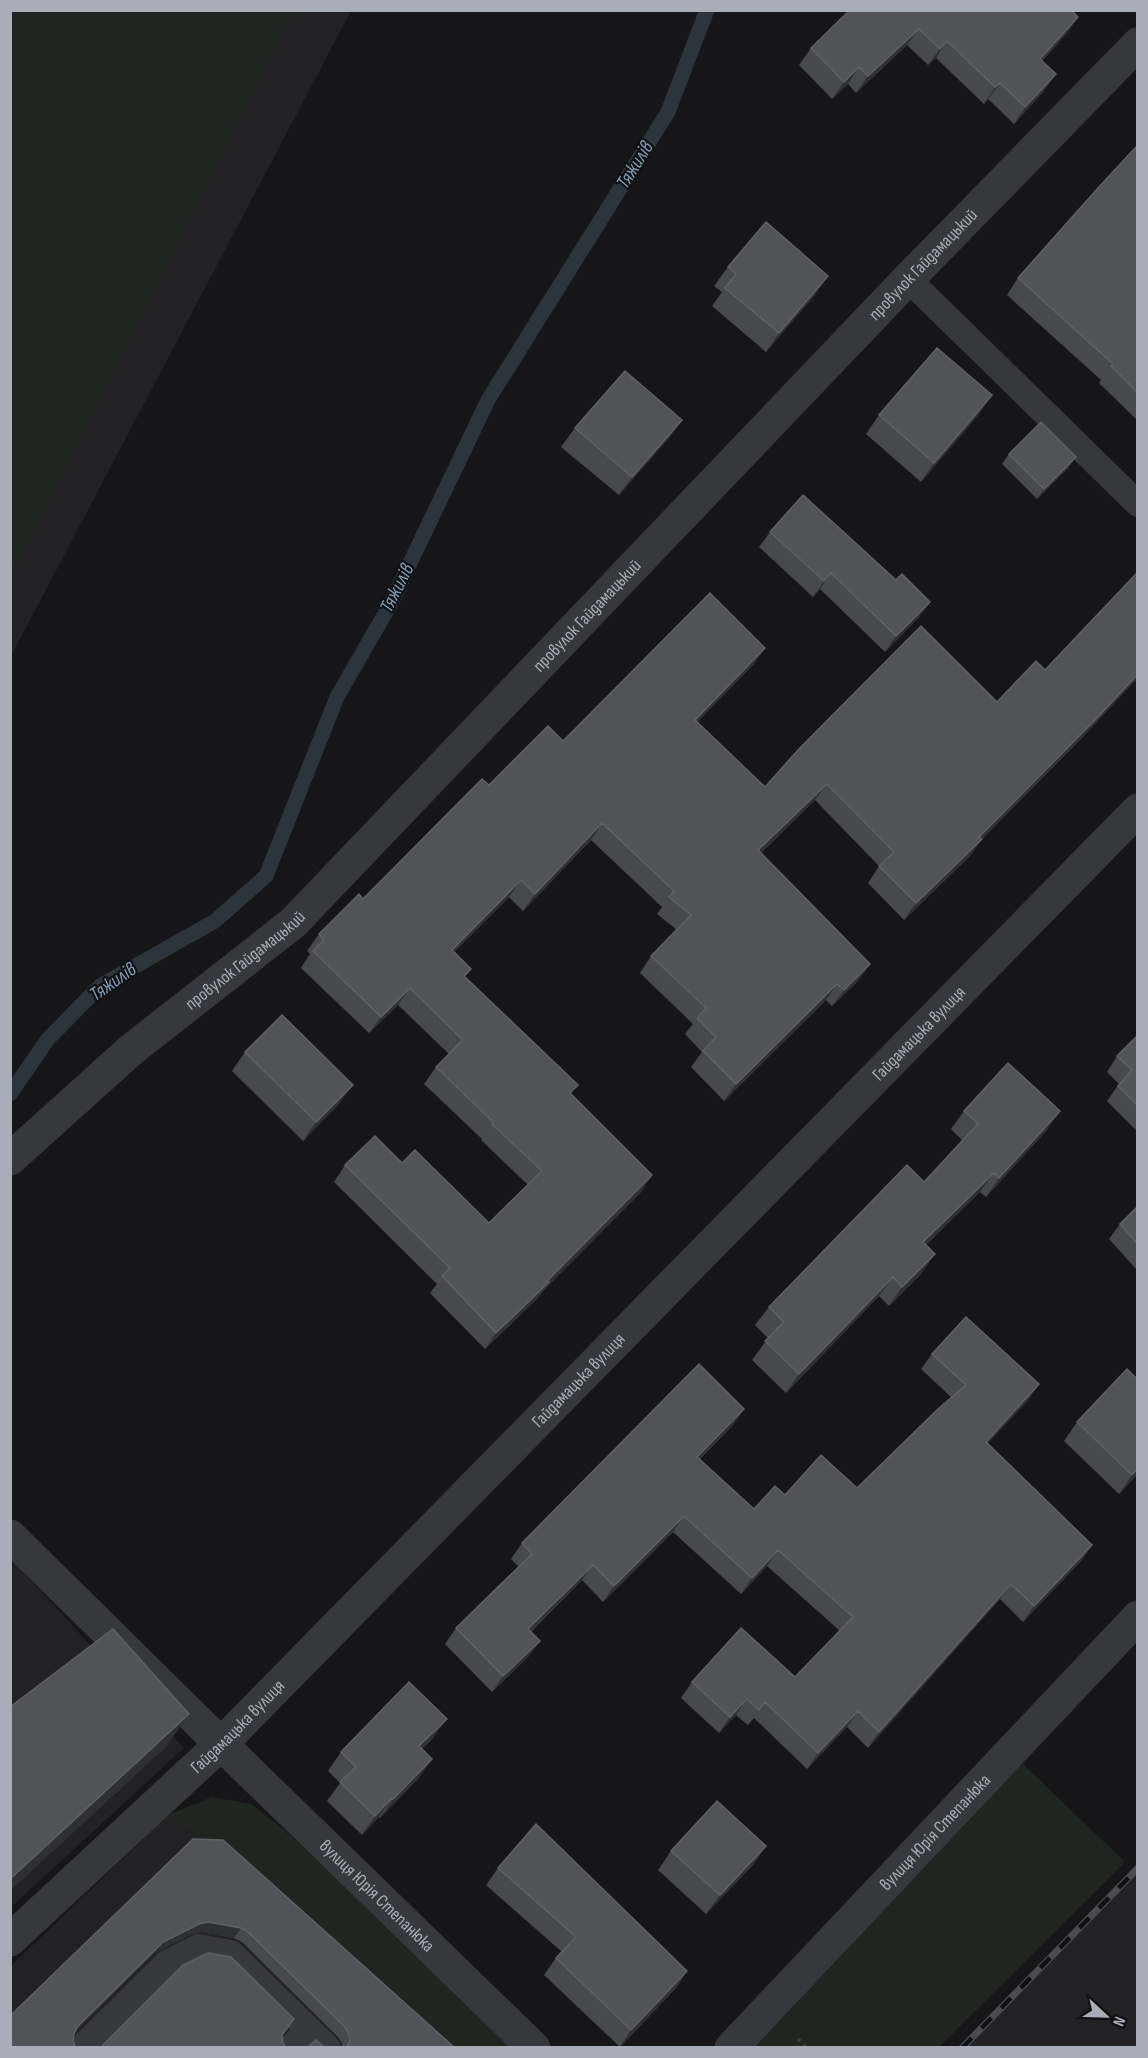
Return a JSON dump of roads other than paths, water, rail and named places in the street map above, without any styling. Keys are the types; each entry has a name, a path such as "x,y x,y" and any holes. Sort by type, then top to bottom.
{"street":[{"name":"провулок Гайдамацький","path":"10,1160 131,1050 292,923 908,279 1137,44"},
{"name":"Гайдамацька вулиця","path":"10,1940 221,1744 1137,810"},
{"path":"10,1536 221,1744"},
{"name":"вулиця Юрія Степанюка","path":"731,2048 1137,1617"},
{"name":"вулиця Юрія Степанюка","path":"221,1744 534,2048"}],"lane":[{"path":"908,279 1137,504"},
{"path":"81,2048 167,1963 200,1947 231,1953 328,2048"},
{"path":"290,2048 309,2029"}],"waterway":[{"name":"Тяжилів","path":"10,1094 48,1039 100,986 215,921 266,876 337,697 390,605 488,400 668,112 707,10"}],"railway":[{"path":"962,2048 1138,1868"}]}
